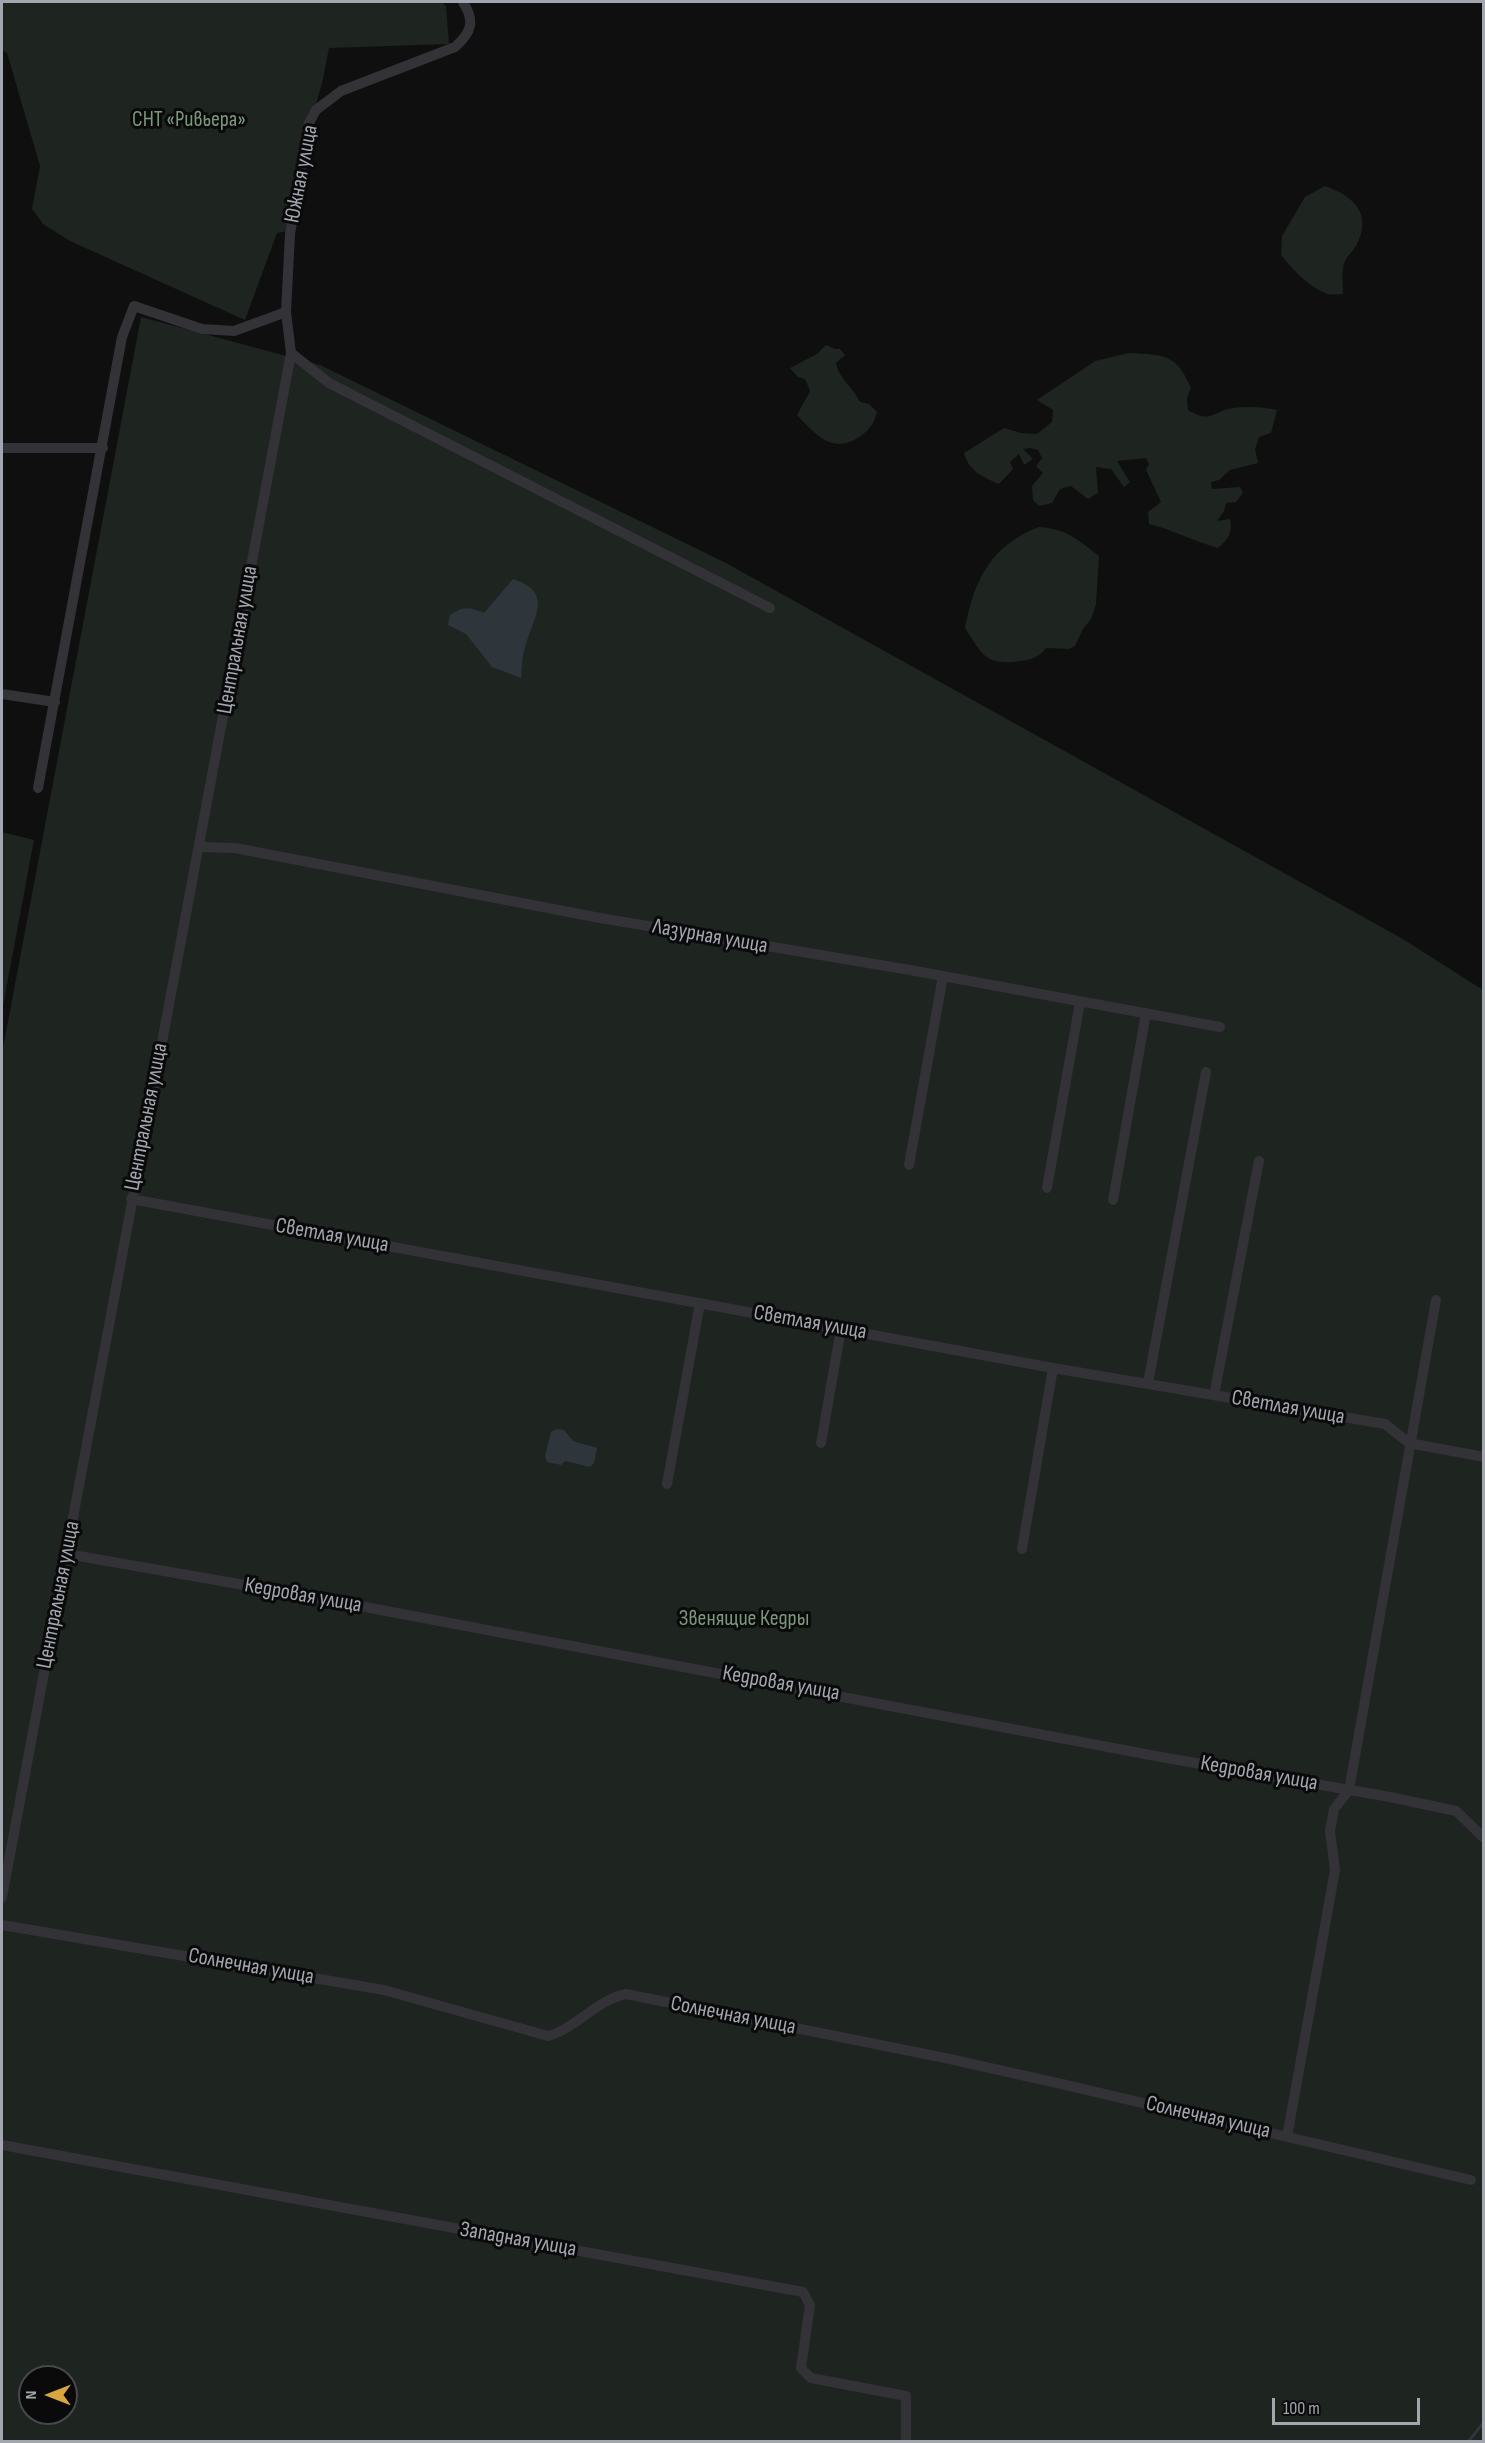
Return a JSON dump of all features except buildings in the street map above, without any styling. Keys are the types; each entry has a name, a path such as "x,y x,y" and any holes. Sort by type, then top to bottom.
{"street":[{"name":"Южная улица","path":"290,338 286,312 290,234 309,123 316,110 341,90 455,47 466,37 471,24 469,12 463,2"},
{"path":"38,788 122,337 134,306 202,329 234,331 286,312"},
{"name":"Центральная улица","path":"2,1897 131,1199 200,847 291,353 290,338"},
{"path":"291,353 329,383 771,608"},
{"path":"2,448 103,448"},
{"path":"2,694 55,702"},
{"name":"Лазурная улица","path":"200,847 235,848 600,918 943,976 1220,1027"},
{"path":"909,1165 943,976"},
{"path":"1047,1188 1080,1002"},
{"path":"1113,1200 1146,1013"},
{"path":"1148,1383 1206,1072"},
{"path":"1214,1395 1259,1161"},
{"name":"Светлая улица","path":"131,1199 1053,1368 1385,1424 1409,1443 1484,1457"},
{"path":"1287,2137 1335,1870 1330,1831 1334,1809 1350,1790 1409,1443 1436,1300"},
{"path":"667,1484 700,1303"},
{"path":"821,1443 842,1329"},
{"path":"1022,1549 1053,1368"},
{"name":"Кедровая улица","path":"67,1554 302,1595 1456,1811 1484,1838"},
{"name":"Солнечная улица","path":"2,1925 384,1990 548,2036 560,2032 612,1997 626,1994 945,2058 1471,2180"},
{"name":"Западная улица","path":"2,2145 803,2292 810,2305 801,2368 811,2378 906,2396 906,2442"}],"green space":[{"name":"СНТ «Ривьера»","path":"2,2 441,2 446,6 449,44 329,48 301,160 288,231 277,233 245,320 70,241 43,224 32,209 40,166 7,53 2,50"},
{"path":"1325,186 1352,201 1361,216 1361,235 1344,265 1343,294 1328,294 1308,283 1281,255 1282,236 1305,197"},
{"name":"Звенящие Кедры","path":"141,317 320,365 726,563 1403,939 1483,990 1483,2441 2,2441 2,1053"},
{"path":"826,345 840,349 845,355 836,363 840,374 860,402 869,404 877,412 872,425 865,432 843,444 826,441 797,415 810,391 805,379 798,377 790,368 817,354"},
{"path":"1129,353 1151,354 1168,358 1174,362 1191,388 1187,398 1188,410 1196,414 1207,417 1233,408 1244,407 1277,410 1271,433 1259,437 1255,449 1258,463 1230,470 1219,480 1211,482 1212,489 1240,487 1243,493 1236,502 1226,503 1217,521 1230,519 1231,524 1229,535 1218,548 1149,524 1148,512 1161,502 1146,470 1149,464 1146,458 1117,461 1130,482 1124,487 1111,469 1096,467 1098,493 1088,499 1071,486 1060,489 1052,503 1039,506 1033,500 1032,486 1043,473 1036,466 1042,458 1038,450 1023,449 1033,459 1024,465 1019,454 1010,462 1013,469 999,484 977,473 966,459 964,453 1004,428 1021,433 1037,434 1052,422 1053,410 1037,400 1095,361"},
{"path":"1039,527 1064,533 1078,540 1099,556 1096,604 1091,619 1075,646 1069,649 1046,648 1041,654 1021,661 993,660 981,652 965,628 974,594 987,566 997,554 1022,535"},
{"path":"2,832 34,840 3,1006 2,1006"}],"shaded area":[{"path":"513,579 525,584 533,591 538,606 524,652 521,678 492,667 466,634 448,625 450,615 459,610 470,609 484,613"},
{"path":"557,1429 564,1430 573,1441 597,1448 594,1463 590,1467 565,1461 561,1465 547,1462 545,1456 551,1432"}],"waterway":[{"path":"1468,2442 1484,2422"}]}
